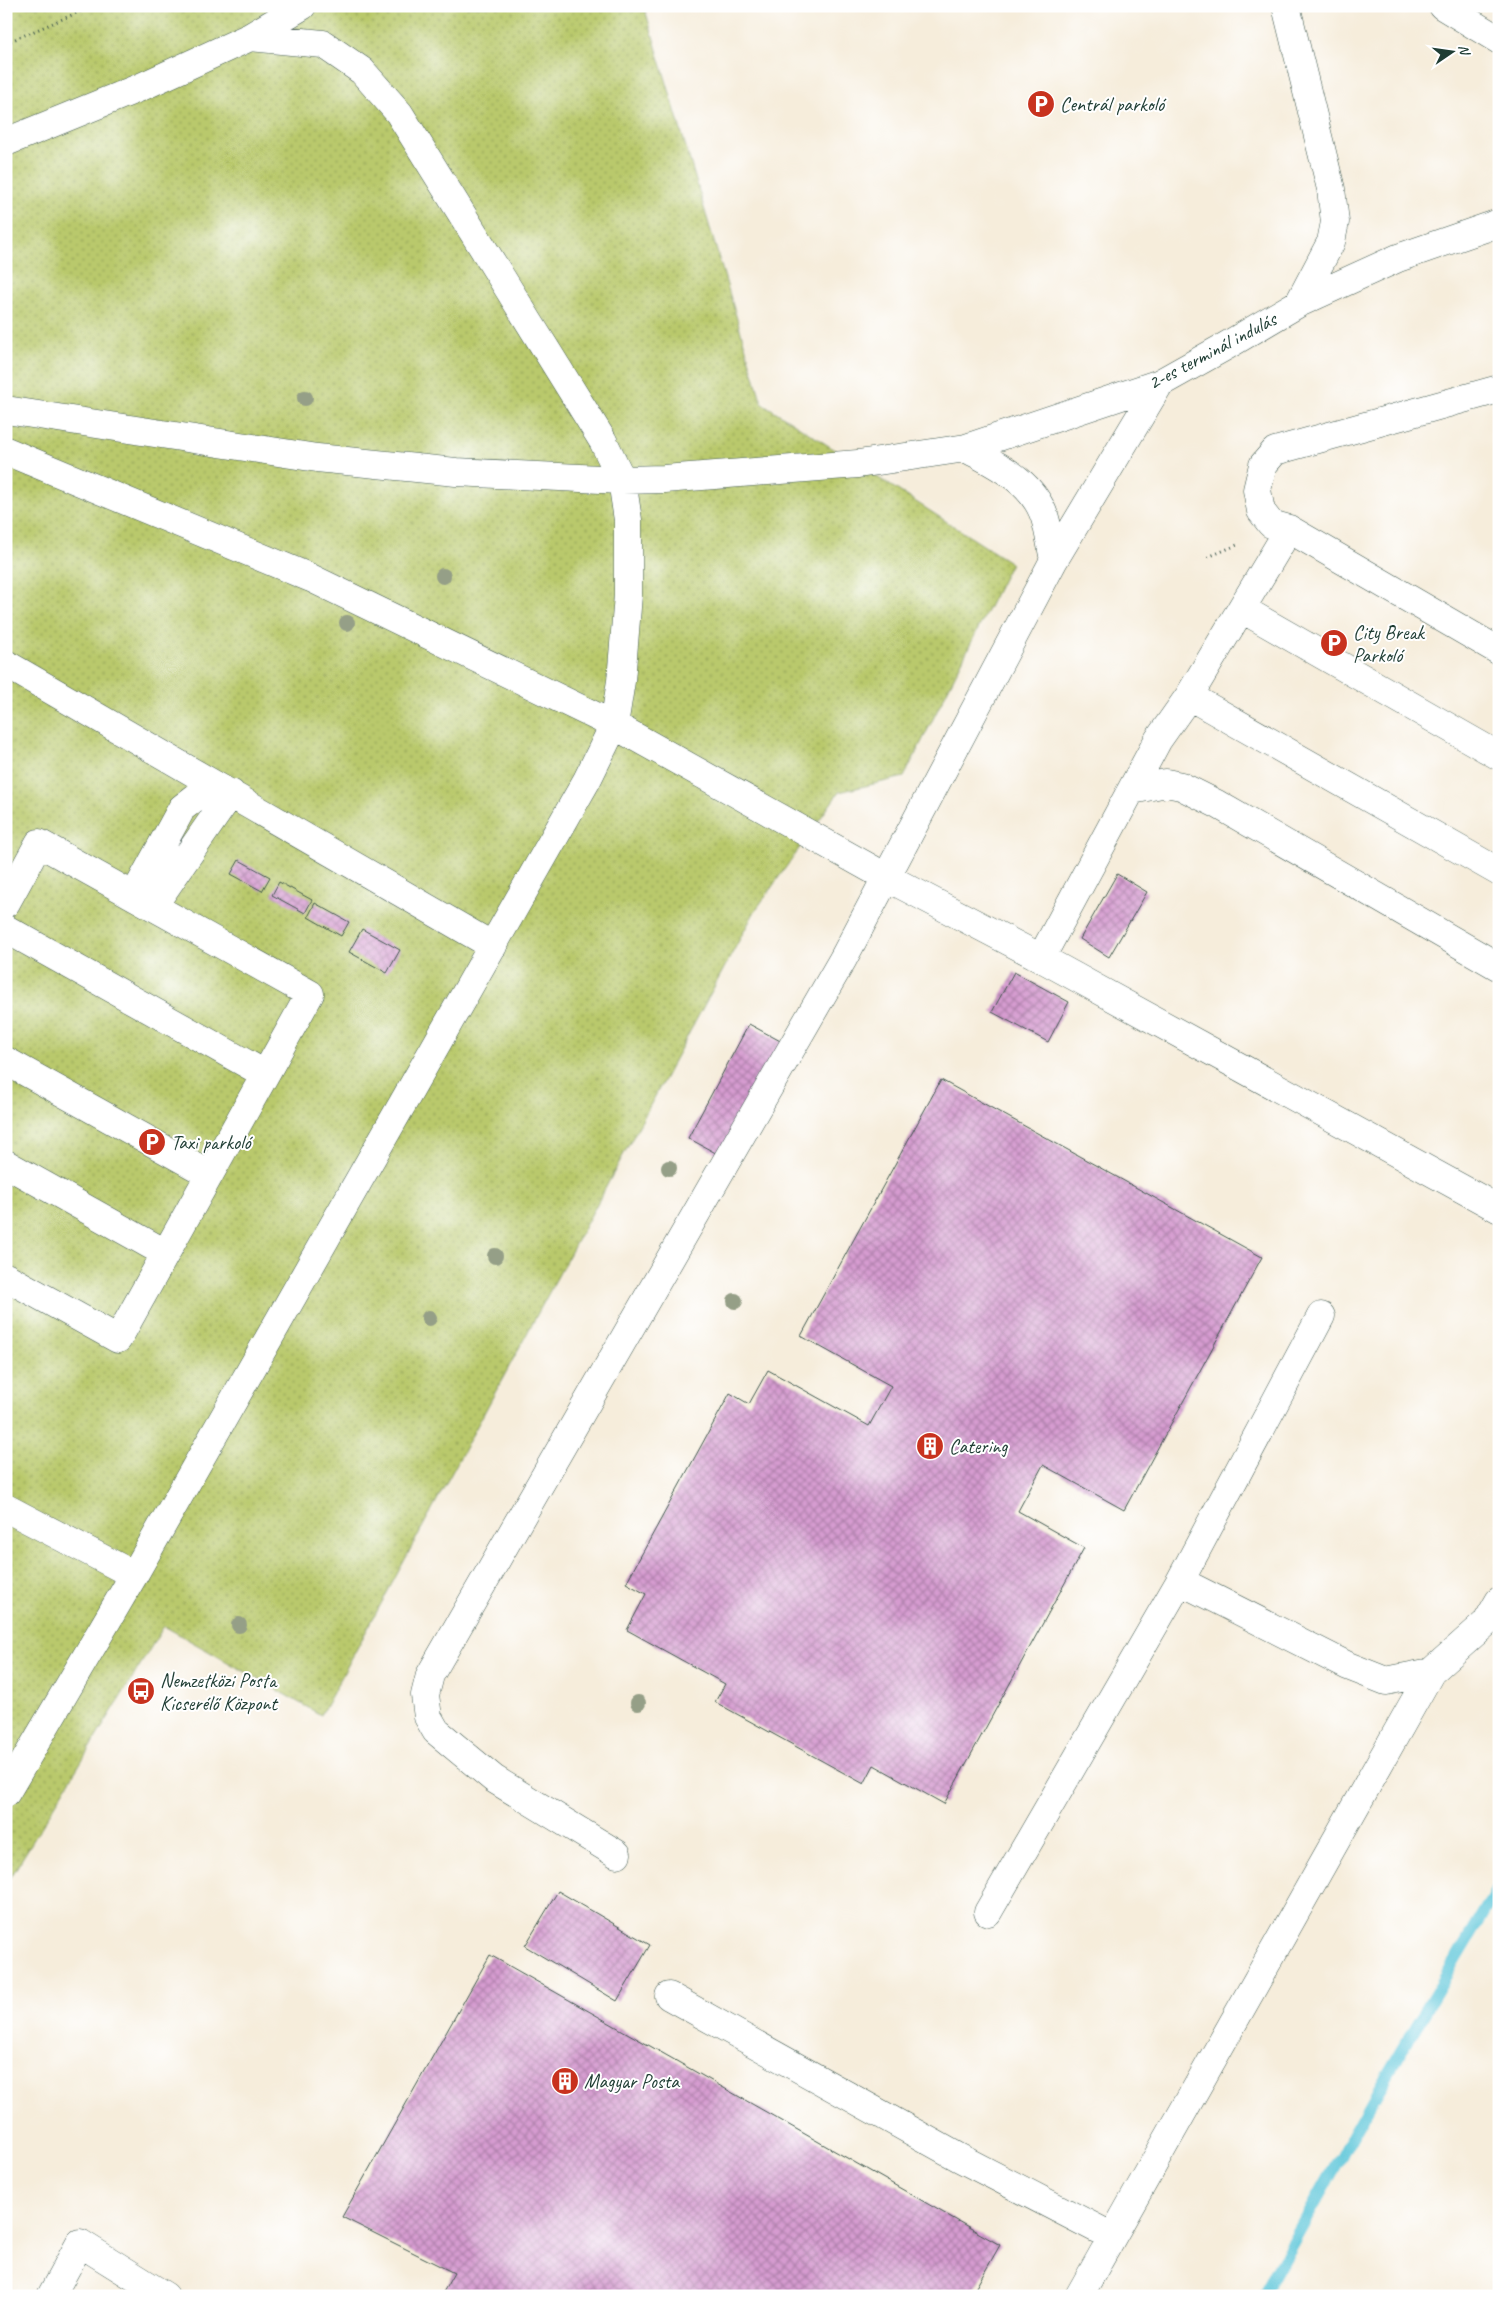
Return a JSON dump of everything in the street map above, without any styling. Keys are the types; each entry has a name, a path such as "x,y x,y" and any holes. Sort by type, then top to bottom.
{"street":[{"path":"6,142 141,87 250,37 302,6"},
{"path":"1286,6 1331,189 1336,222 1331,242 1299,303"},
{"path":"1443,6 1499,40"},
{"path":"6,1793 134,1574 587,780 614,725 621,682 628,595 628,520 622,480 603,441 399,112 362,71 323,44 250,37"},
{"name":"2-es terminál indulás","path":"6,410 317,458 456,472 622,480 664,479 858,464 966,448 1160,382 1299,303 1398,258 1499,223"},
{"path":"617,1854 494,1779 436,1731 428,1718 425,1695 428,1682 843,959 1054,560 1160,382"},
{"path":"1499,388 1275,451 1263,464 1257,490 1261,511 1272,524 1288,529 1499,651"},
{"path":"966,448 1015,475 1028,489 1044,517 1054,560"},
{"path":"6,451 311,578 614,725 886,877 1041,958 1499,1209"},
{"path":"1041,958 1158,740 1189,696 1288,529"},
{"path":"1242,609 1499,756"},
{"path":"6,664 493,946"},
{"path":"1189,696 1499,872"},
{"path":"1132,790 1166,784 1181,786 1217,804 1499,967"},
{"path":"143,901 182,808 200,794 231,793"},
{"path":"6,902 39,843 310,994 118,1339 6,1277"},
{"path":"6,929 265,1074"},
{"path":"6,1061 209,1174"},
{"path":"6,1164 166,1253"},
{"path":"988,1912 1180,1581 1321,1316"},
{"path":"6,1508 134,1574"},
{"path":"1180,1581 1348,1666 1386,1681 1431,1672"},
{"path":"1079,2296 1111,2236 1431,1672 1487,1622 1499,1601"},
{"path":"669,1996 958,2157 1111,2236"},
{"path":"51,2296 80,2243 165,2296"}],"path":[{"path":"6,43 93,6"}],"green space":[{"path":"6,6 644,6 762,403 1011,563 904,777 839,792 755,911 321,1715 164,1626 6,1885"}],"building":[{"path":"239,860 270,877 262,891 231,874"},
{"path":"1117,874 1147,892 1109,957 1080,939"},
{"path":"279,882 312,900 305,913 272,895"},
{"path":"315,903 349,922 341,936 308,917"},
{"path":"362,929 400,950 387,973 349,952"},
{"path":"1014,972 1069,1002 1048,1042 992,1012"},
{"path":"749,1024 784,1043 723,1157 688,1138"},
{"name":"Catering","path":"941,1080 1262,1257 1124,1510 1043,1465 1018,1511 1084,1548 944,1804 874,1765 864,1784 715,1702 725,1684 627,1630 646,1594 626,1583 730,1393 749,1404 768,1370 869,1426 891,1386 801,1336"},
{"path":"558,1891 650,1945 617,2001 525,1946"},
{"name":"Magyar Posta","path":"490,1955 1000,2245 971,2296 441,2296 454,2273 342,2217"}],"waterway":[{"path":"1263,2296 1373,2099 1499,1886"}],"place":[{"name":"Centrál parkoló","path":"1041,104"},
{"name":"City Break Parkoló","path":"1334,643"},
{"name":"Taxi parkoló","path":"152,1142"},
{"name":"Catering","path":"930,1446"},
{"name":"Nemzetközi Posta Kicserélő Központ","path":"141,1691"},
{"name":"Magyar Posta","path":"565,2081"}]}
